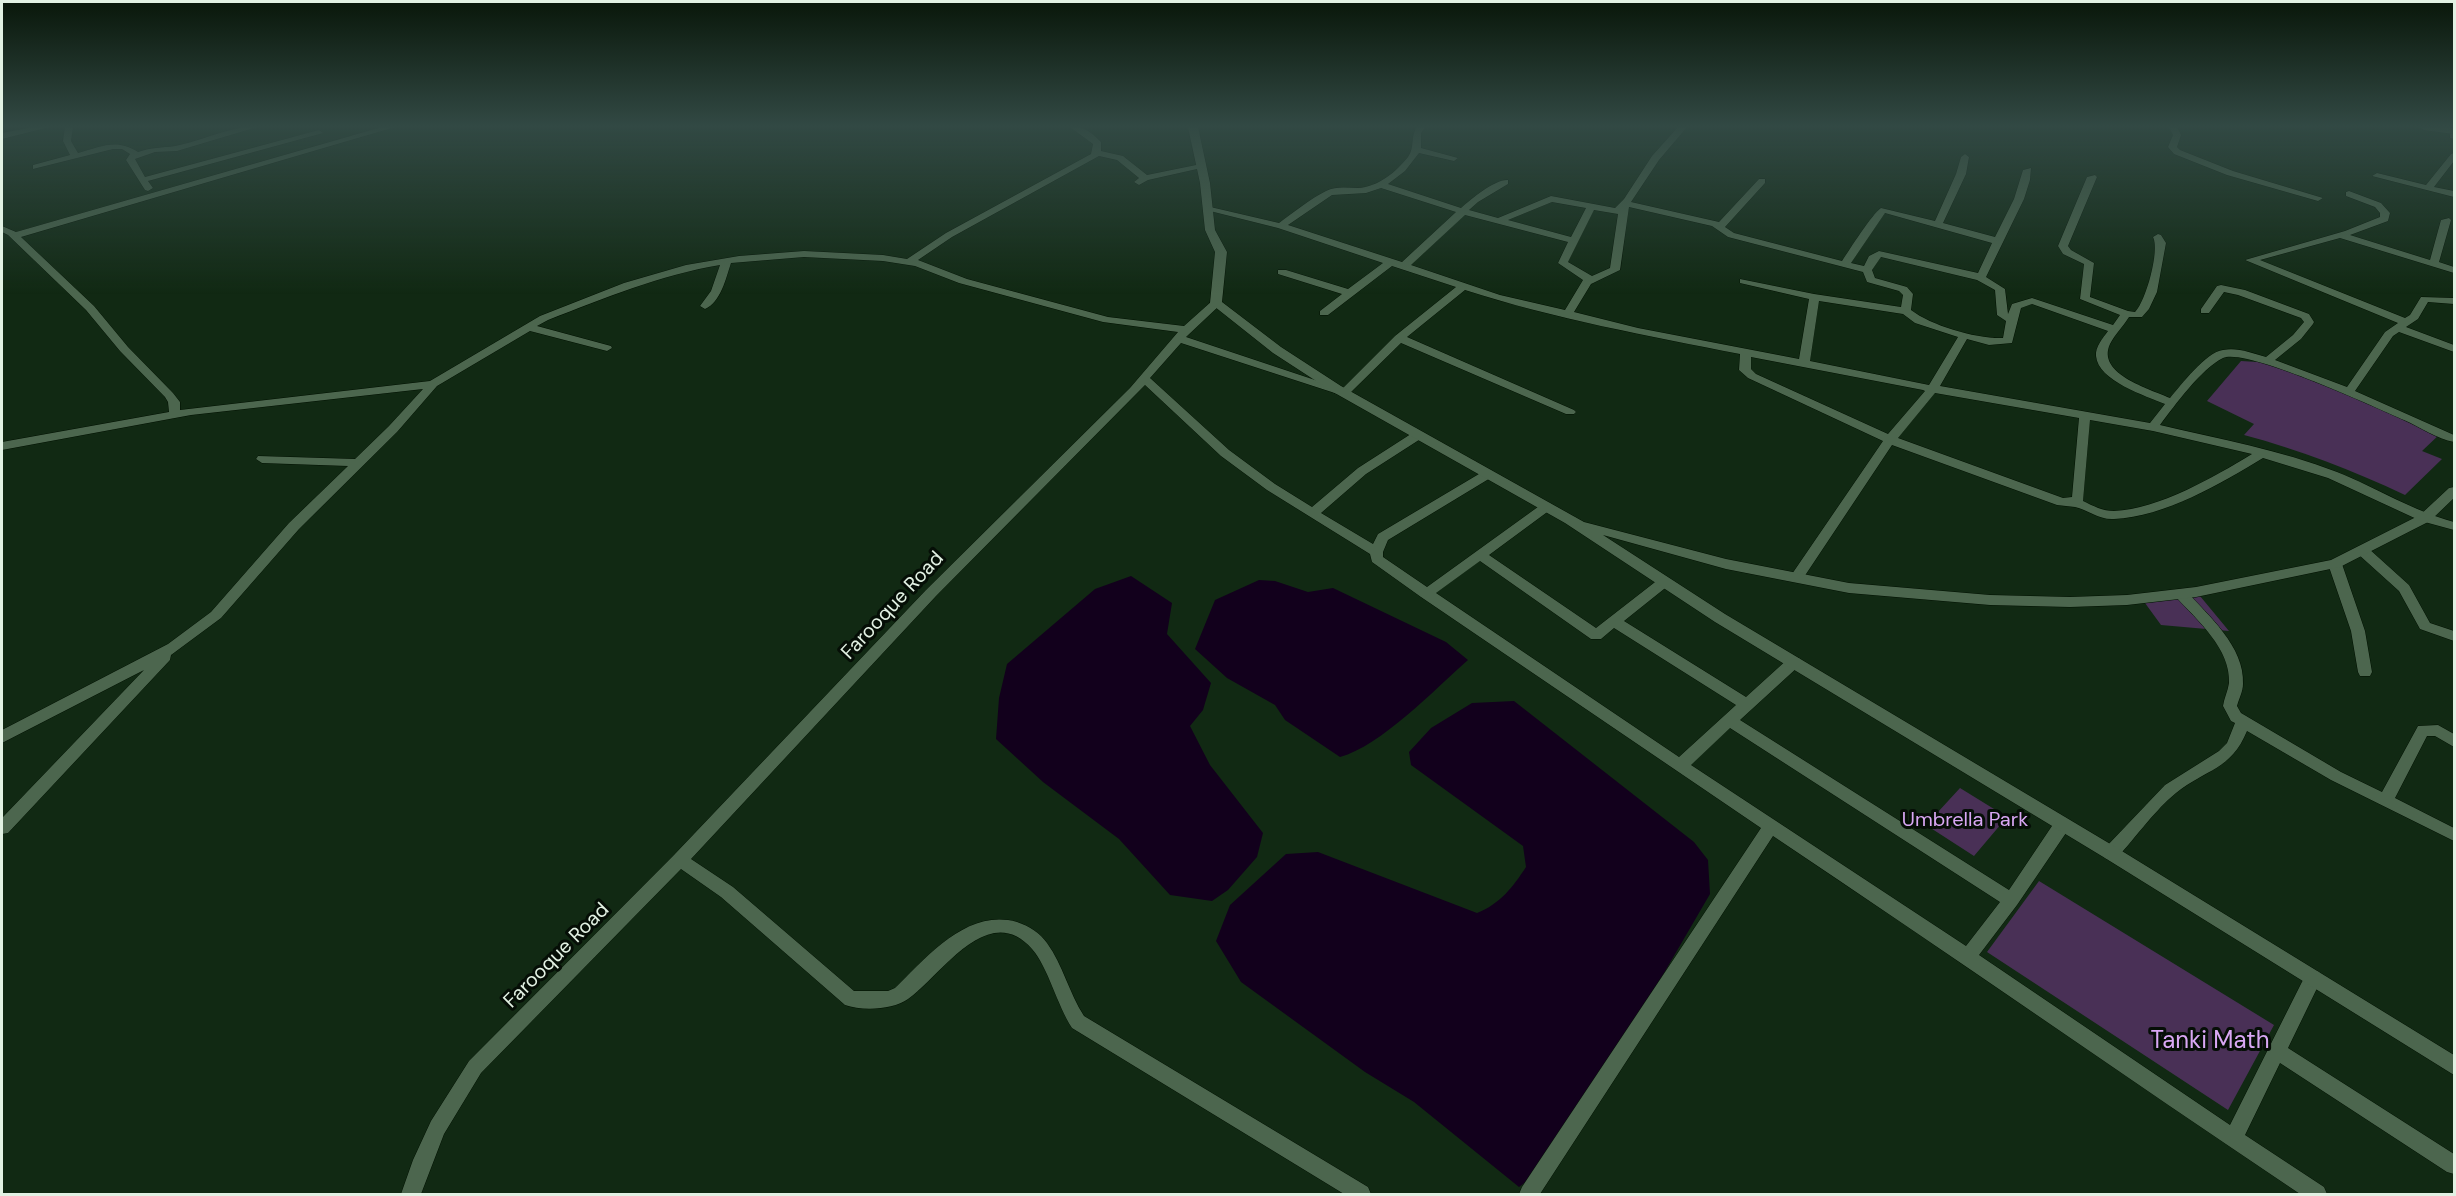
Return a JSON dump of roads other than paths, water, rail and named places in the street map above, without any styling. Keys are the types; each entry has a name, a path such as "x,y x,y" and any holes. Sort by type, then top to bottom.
{"main road":[{"path":"1205,183 1210,230 1222,260 1216,303 1277,350 1344,393 1570,520 1664,582 2111,853 2454,1066"},
{"path":"1570,520 1725,564 1890,593 1990,600 2070,602 2181,594 2313,571 2363,551 2425,518 2454,491"}],"street":[{"path":"145,183 154,197"},
{"path":"14,236 202,183"},
{"path":"910,261 949,235 1046,183"},
{"path":"1281,226 1329,193 1337,190 1366,190 1384,183"},
{"path":"1404,266 1465,212 1475,200 1504,183"},
{"path":"1587,282 1615,270 1626,205 1638,183"},
{"path":"1720,226 1760,183"},
{"path":"1938,224 1957,183"},
{"path":"1980,278 1997,241 2021,199 2025,183"},
{"path":"2090,183 2064,249 2089,263 2085,299 2126,314 2138,315 2149,300 2161,243 2158,237"},
{"path":"2265,183 2318,198"},
{"path":"2406,183 2454,194"},
{"path":"2428,188 2433,183"},
{"path":"1381,185 1465,212 1575,241"},
{"path":"2349,194 2378,205 2385,213 2385,219 2339,235 2250,260 2402,325 2454,350"},
{"path":"1499,221 1551,199 1617,211 1626,205 1720,226 1731,235 1867,270"},
{"path":"1568,313 1587,282 1587,275 1564,266 1591,207"},
{"path":"1209,208 1281,226 1526,305 1746,354 2153,427 2263,453 2332,475 2425,518 2454,526"},
{"path":"1845,264 1881,211 1997,241"},
{"path":"2434,264 2446,220"},
{"path":"2,229 14,236 90,308 124,350 169,395 174,402 175,414"},
{"path":"2339,235 2454,270"},
{"path":"2,737 172,648 216,615 294,526 433,384 527,327 566,308 628,285 686,268 728,261 804,254 910,261 963,281 1107,320 1184,334 1344,393 1399,338 1464,286"},
{"path":"1906,310 1908,294 1903,290 1870,280 1867,270 1873,258 1879,254 1980,278 2000,289 2002,315 2012,319"},
{"path":"705,306 716,292 728,261"},
{"path":"1324,313 1390,262"},
{"path":"1282,272 1349,293"},
{"path":"1744,281 1814,297 1906,310 1919,321 1989,342 2005,342 2010,338 2016,306 2032,301 2115,330"},
{"path":"2205,311 2221,288 2241,292 2305,316 2309,322 2297,337 2268,360"},
{"path":"1804,363 1814,297"},
{"path":"2348,393 2389,334 2414,317 2426,299 2454,301"},
{"name":"Farooque Road","path":"411,1194 436,1131 453,1098 475,1067 680,860 931,593 1216,303"},
{"path":"2126,314 2103,346 2101,357 2104,366 2122,381 2172,403"},
{"path":"527,327 607,348"},
{"path":"1797,577 1879,453 1933,388 1964,335"},
{"path":"1399,338 1570,412"},
{"path":"2153,427 2172,403 2215,358 2225,352 2268,360 2454,439"},
{"path":"1746,354 1745,370 1747,373 1891,440 2051,499 2075,502 2103,514 2115,515 2144,509 2236,469 2263,453"},
{"path":"1144,378 1225,453 1271,488 1376,552"},
{"path":"2,446 175,414 433,384"},
{"path":"2075,502 2078,499 2085,415"},
{"path":"1312,513 1362,471 1418,435"},
{"path":"262,459 358,463"},
{"path":"1488,474 1383,537 1376,552 1377,559 1770,827 1967,957 2317,1194"},
{"path":"1426,594 1546,507"},
{"path":"2363,551 2404,588 2425,626 2454,636"},
{"path":"1480,555 1596,635 1664,582"},
{"path":"2335,564 2358,631 2365,672"},
{"path":"2181,594 2214,632 2231,660 2236,683 2230,706 2243,722 2336,776 2454,835"},
{"path":"1614,621 1747,705"},
{"path":"2,828 172,648"},
{"path":"1680,765 1794,662"},
{"path":"1730,721 2011,900"},
{"path":"2111,853 2170,789 2224,755 2233,746 2243,722"},
{"path":"2386,800 2423,730 2438,731 2454,741"},
{"path":"1967,957 2011,900 2062,825"},
{"path":"1529,1194 1770,827"},
{"path":"680,860 727,892 851,999 889,999 901,994 969,934 982,928 999,925 1022,931 1042,949 1067,1007 1078,1022 1361,1194"},
{"path":"2234,1139 2313,978"},
{"path":"2277,1051 2454,1165"}],"park label":[{"name":"Umbrella Park","path":"1965,821"},
{"name":"Tanki Math","path":"2210,1042"}]}
